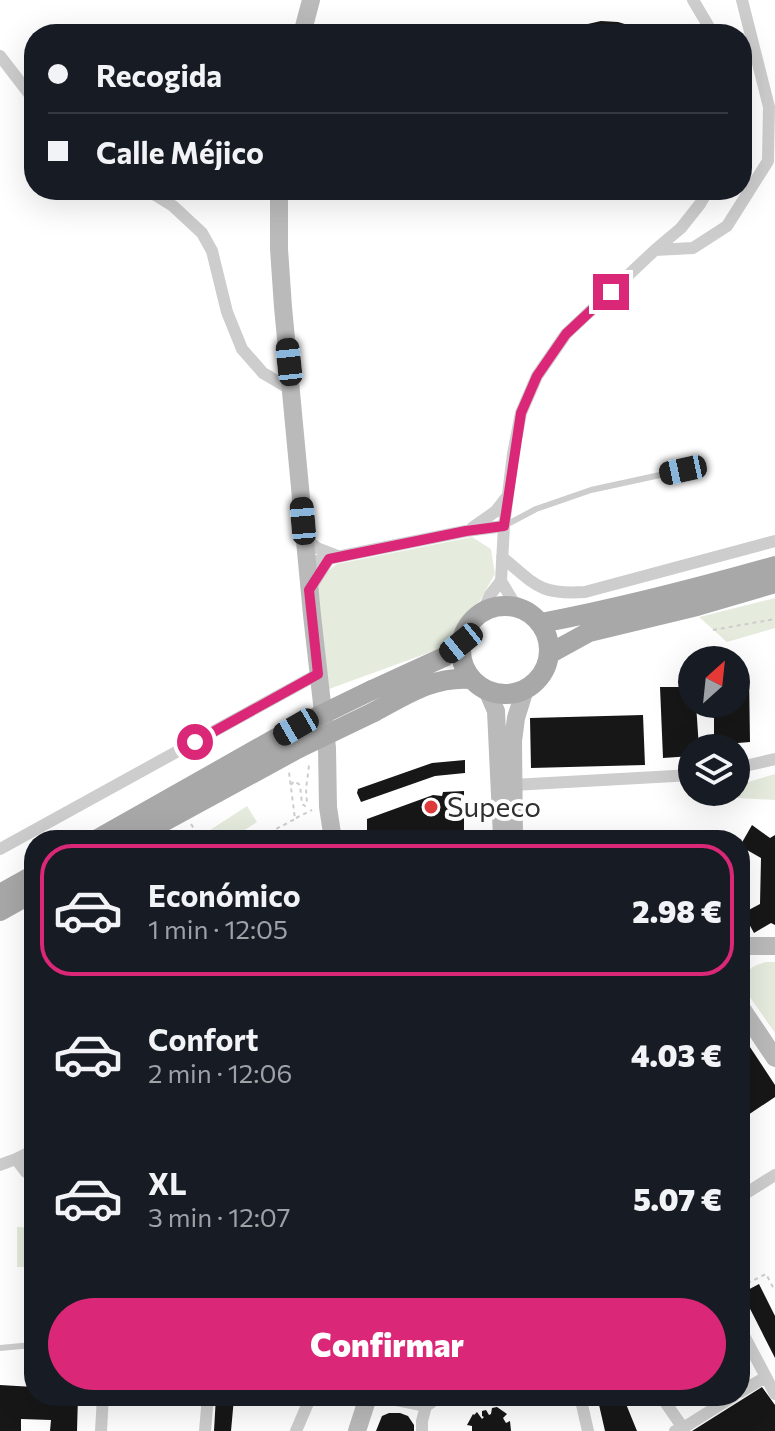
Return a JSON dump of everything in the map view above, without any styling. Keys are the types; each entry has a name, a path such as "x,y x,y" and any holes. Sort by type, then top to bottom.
{"main road":[{"path":"305,24 311,0"},
{"path":"279,200 279,249 332,830"},
{"path":"541,623 585,616 775,566"},
{"path":"549,654 589,632 775,583"},
{"path":"117,830 294,744 374,712 431,683 453,678 479,684 500,694 525,689 537,681 545,669 549,643 541,623 530,613 516,606 501,605 474,617 465,629 461,656 464,668 479,684 496,711 502,830"},
{"path":"147,830 294,744 372,690 444,657 461,643"},
{"path":"514,830 513,741 525,689"},
{"path":"0,894 24,881"},
{"path":"0,911 24,898"},
{"path":"750,946 775,946"},
{"path":"750,1021 775,1058"},
{"path":"357,1431 366,1406"}],"street":[{"path":"693,0 707,24"},
{"path":"742,0 748,24"},
{"path":"752,40 769,107 768,161 752,186"},
{"path":"0,56 24,87"},
{"path":"163,200 202,233 212,251 227,312 242,349 263,373 292,390"},
{"path":"516,606 501,581 504,526 521,413 537,376 566,334 681,228 702,200"},
{"path":"655,250 693,248 727,226 743,200"},
{"path":"468,530 496,511 508,496"},
{"path":"307,563 468,530 504,526"},
{"path":"468,530 494,542 502,555 530,582 547,592 566,593 585,592 775,541"},
{"path":"304,537 334,558"},
{"path":"309,590 334,558"},
{"path":"483,611 501,581"},
{"path":"35,830 318,674"},
{"path":"750,765 775,759"},
{"path":"513,785 678,776"},
{"path":"0,849 24,836"},
{"path":"0,1165 24,1155"},
{"path":"16,1159 24,1169"},
{"path":"750,1191 775,1175"},
{"path":"750,1347 775,1394"},
{"path":"750,1386 766,1377"},
{"path":"101,1431 102,1406"},
{"path":"205,1431 207,1406"},
{"path":"296,1431 307,1406"},
{"path":"422,1431 426,1406"},
{"path":"582,1406 588,1431"},
{"path":"666,1406 679,1430 717,1406"}],"lane":[{"path":"504,526 536,509 591,490 683,470"},
{"path":"0,1348 24,1346"}],"path":[{"path":"713,630 775,619"},
{"path":"294,744 290,785 295,819"},
{"path":"290,785 294,781 300,785 302,804 305,806 309,766 327,753"},
{"path":"274,830 328,803"},
{"path":"190,822 195,830"},
{"path":"750,1282 766,1274 775,1291"}],"shaded area":[{"path":"472,537 491,549 495,574 474,611 439,649 329,689 316,592 320,577 337,564"},
{"path":"775,598 775,628 727,642 699,617"},
{"path":"775,774 775,800 750,799 750,781"},
{"path":"247,806 257,822 245,830 210,830"},
{"path":"775,962 775,1033 750,997 750,970 755,966"},
{"path":"17,1227 24,1227 24,1267 17,1267"}],"building":[{"path":"601,21 625,24 588,24"},
{"path":"660,687 678,687 678,718 697,718 698,734 678,734 678,757 663,758"},
{"path":"643,715 645,765 531,768 530,718"},
{"path":"714,718 750,718 750,734 714,734"},
{"path":"465,760 465,773 435,776 361,802 357,793 358,789 432,763"},
{"name":"Supeco","path":"464,791 464,830 367,830 367,819 433,795 442,796 443,792"},
{"path":"752,825 770,838 775,835 775,925 771,923 754,933 750,926 750,909 760,904 761,858 750,852 749,830"},
{"path":"750,1047 775,1085 775,1097 750,1114"},
{"path":"759,1284 775,1316 775,1358 750,1309 750,1289"},
{"path":"0,1385 24,1386 24,1406 78,1406 77,1431 50,1431 51,1420 21,1419 21,1431 0,1431"},
{"path":"762,1387 775,1405 775,1431 692,1431 732,1406 750,1406 750,1395"},
{"path":"215,1406 233,1406 231,1431 214,1431"},
{"path":"599,1406 627,1406 637,1431 605,1431"},
{"path":"497,1407 507,1414 503,1418 506,1423 510,1421 511,1431 472,1431 472,1426 467,1425 473,1414 477,1412 482,1419 482,1411 486,1410 489,1415 492,1408"},
{"path":"389,1413 408,1416 414,1431 376,1431 382,1416"}],"place":[{"name":"Supeco","path":"431,807"}],"route":[{"path":"195,742 318,674 309,590 329,559 504,526 521,413 537,376 566,334 611,292"}]}
